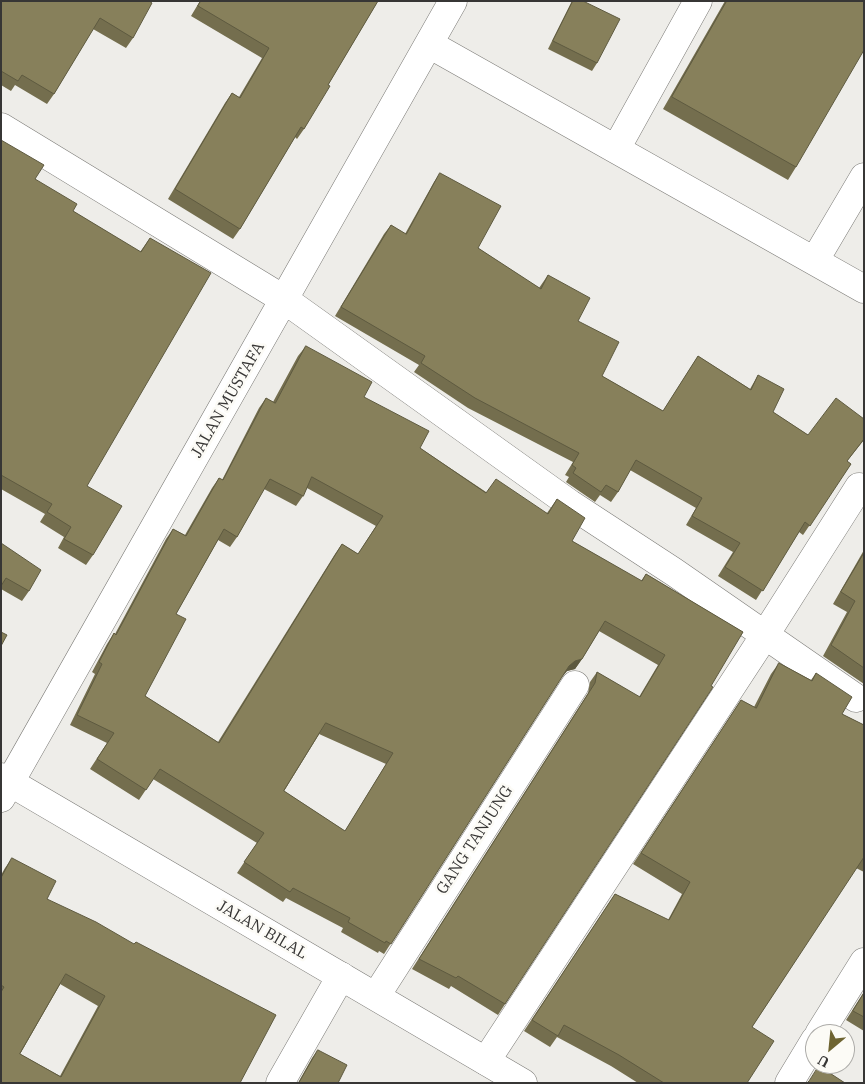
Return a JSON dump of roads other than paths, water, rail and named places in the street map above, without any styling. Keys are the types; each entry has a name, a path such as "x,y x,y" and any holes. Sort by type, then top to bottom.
{"street":[{"name":"JALAN MUSTAFA","path":"4,786 285,300 453,1"},
{"path":"616,149 698,1"},
{"path":"429,44 864,289"},
{"path":"1,127 285,300 570,504 856,698"},
{"path":"815,260 864,177"},
{"path":"486,1061 765,636 858,487"},
{"name":"GANG TANJUNG","path":"376,996 575,685"},
{"name":"JALAN BILAL","path":"4,786 376,996 523,1083"},
{"path":"825,1024 864,962"},
{"path":"280,1083 341,976"},
{"path":"789,1083 805,1057"}]}
